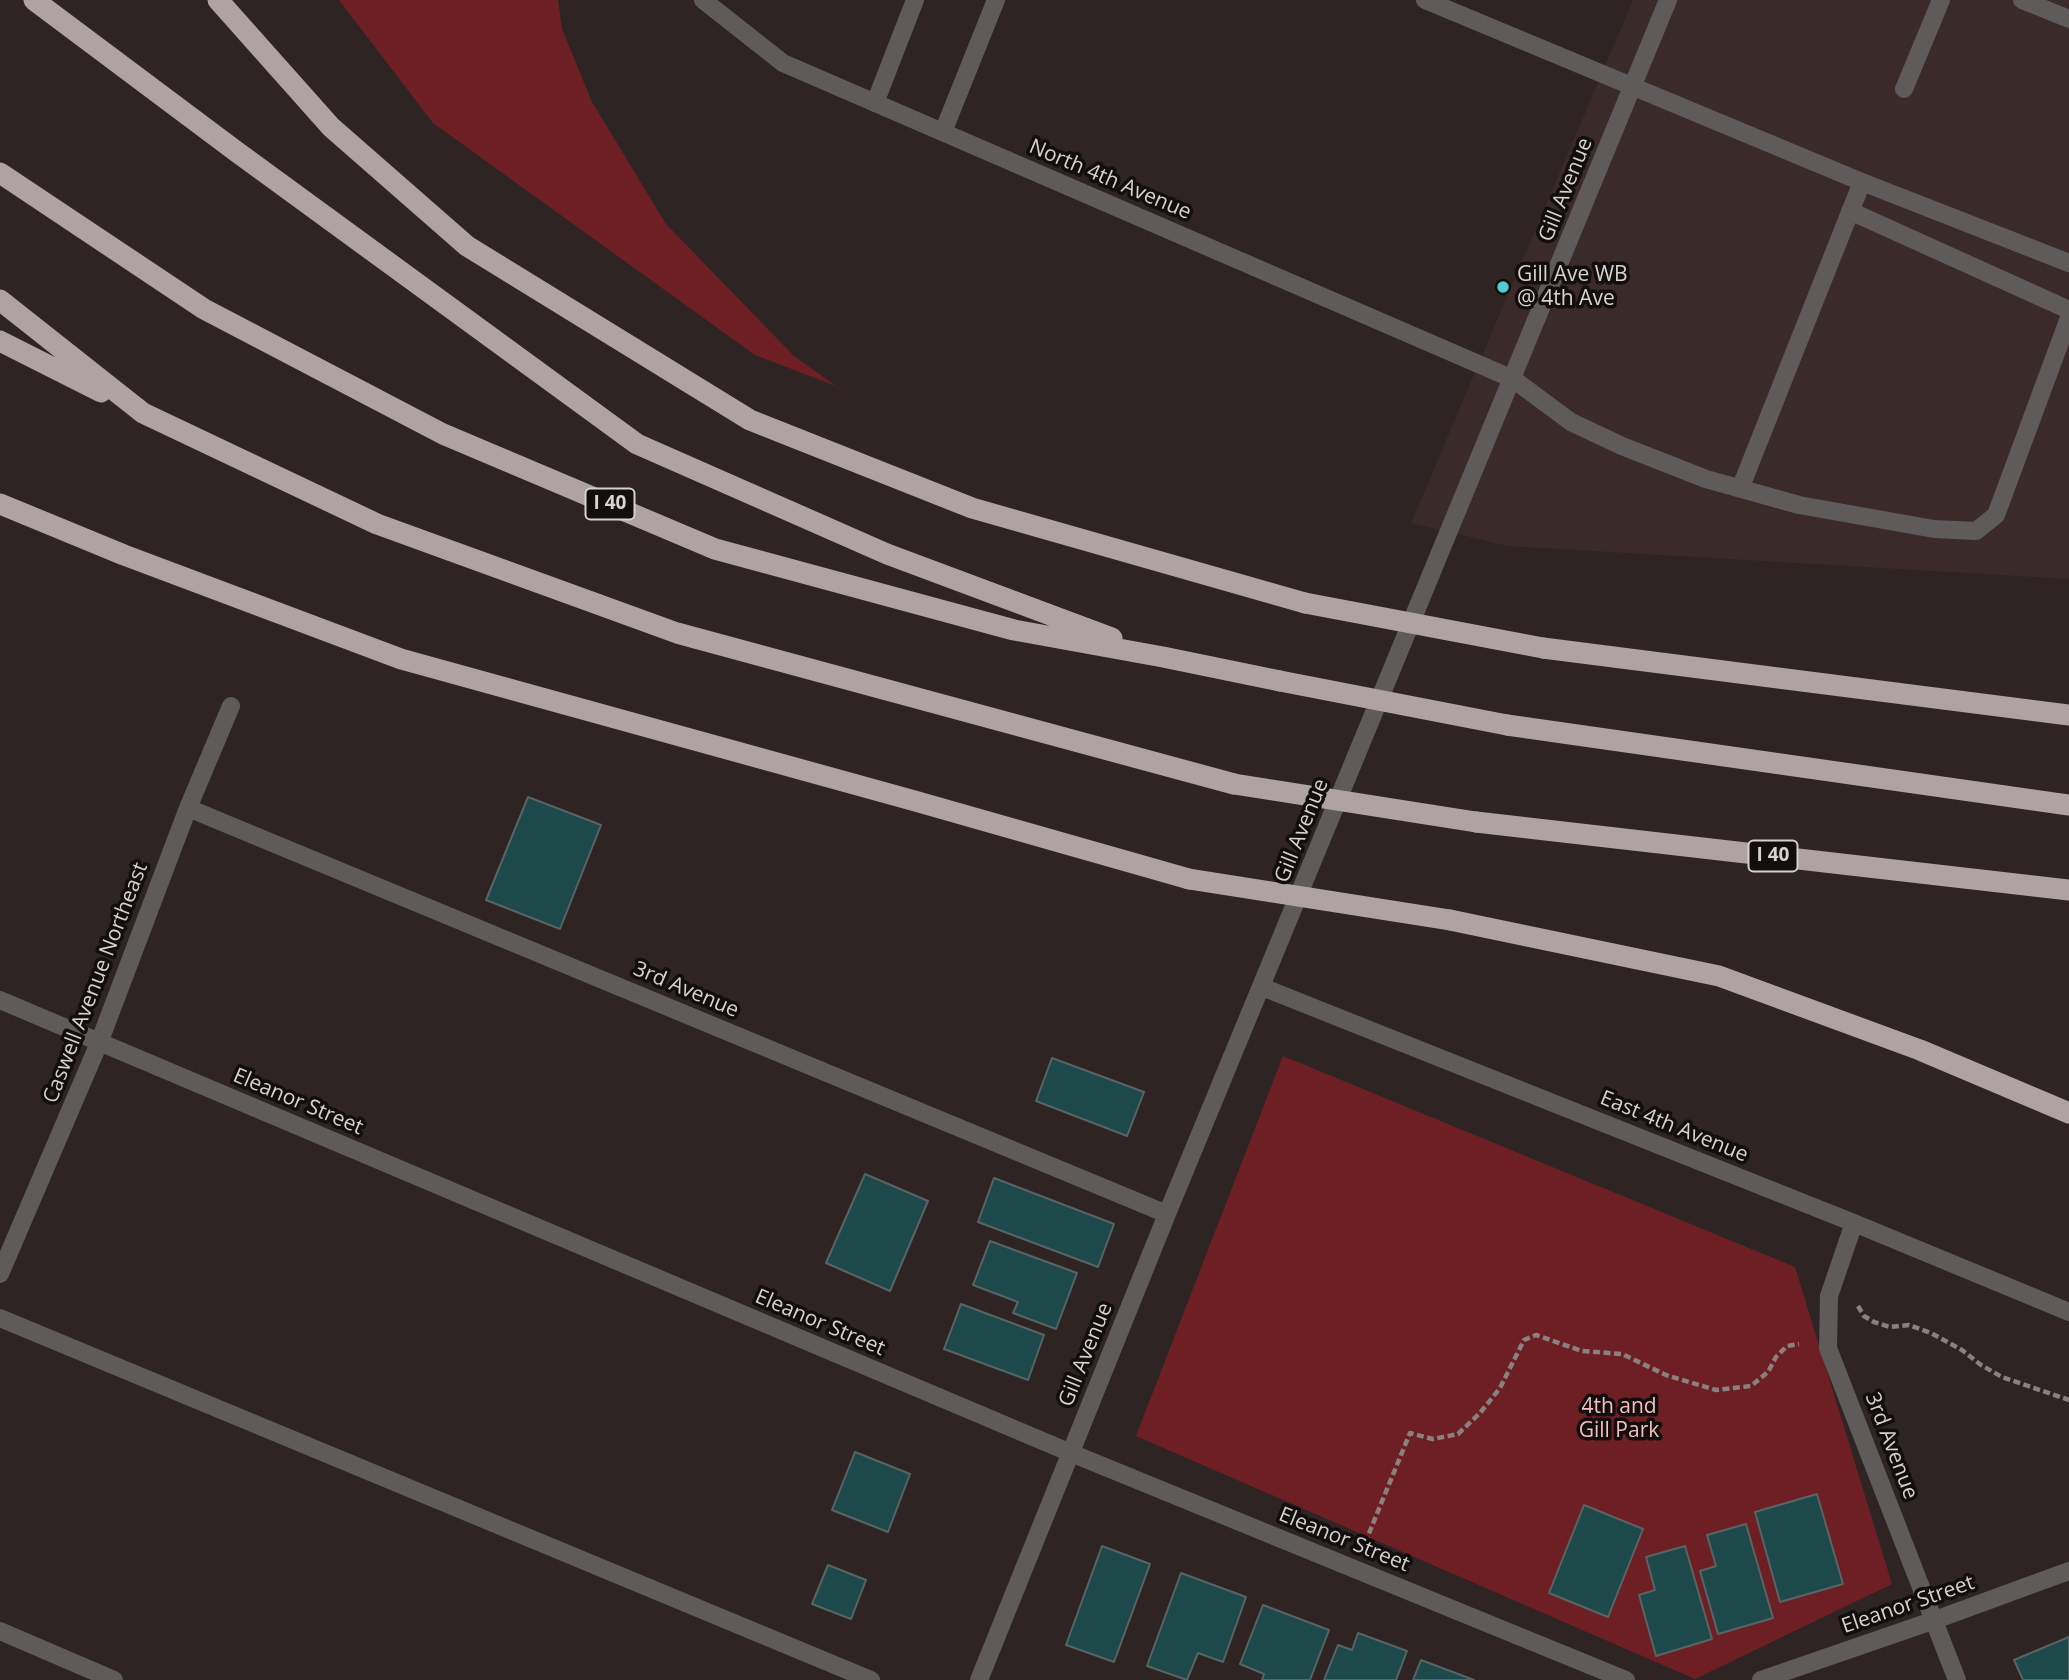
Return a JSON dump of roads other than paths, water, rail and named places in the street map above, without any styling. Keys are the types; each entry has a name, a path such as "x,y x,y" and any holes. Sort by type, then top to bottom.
{"highway":[{"path":"34,0 636,444 887,554 1163,657"},
{"path":"218,0 331,127 467,246 750,419 972,508 1305,603 1543,648 2069,715"},
{"name":"I 40","path":"0,173 204,309 443,434 715,549 1014,631 1163,657 1507,725 2069,805"},
{"name":"I 40","path":"0,300 143,413 377,524 677,633 1234,784 1476,822 2069,890"},
{"path":"0,341 143,413"},
{"path":"0,504 124,555 401,659 1189,879 1450,920 1719,976 1920,1051 2069,1113"}],"street":[{"name":"North 4th Avenue","path":"703,0 783,63 1513,379 1572,422 1622,446 1682,470 1799,505 1934,529 1976,531 1996,515 2069,317"},
{"path":"875,103 915,0"},
{"path":"943,132 996,0"},
{"path":"1425,0 1863,182 2069,263"},
{"name":"Gill Avenue","path":"979,1680 1167,1214 1668,0"},
{"path":"1904,89 1941,0"},
{"path":"2022,0 2069,19"},
{"path":"1740,489 1863,182"},
{"path":"1850,211 2069,310"},
{"name":"Caswell Avenue Northeast","path":"0,1275 99,1044 188,808 231,706"},
{"name":"3rd Avenue","path":"188,808 1167,1214"},
{"name":"East 4th Avenue","path":"1262,987 1854,1223 2069,1312"},
{"name":"Eleanor Street","path":"0,1000 1072,1453 1626,1680"},
{"name":"3rd Avenue","path":"1854,1223 1829,1296 1828,1348 1957,1680"},
{"path":"0,1318 871,1680"},
{"name":"Eleanor Street","path":"1761,1680 2069,1571"},
{"path":"0,1631 114,1680"}],"place":[{"name":"Gill Ave WB @ 4th Ave","path":"1503,287"}],"park label":[{"name":"4th and Gill Park","path":"1619,1419"}]}
